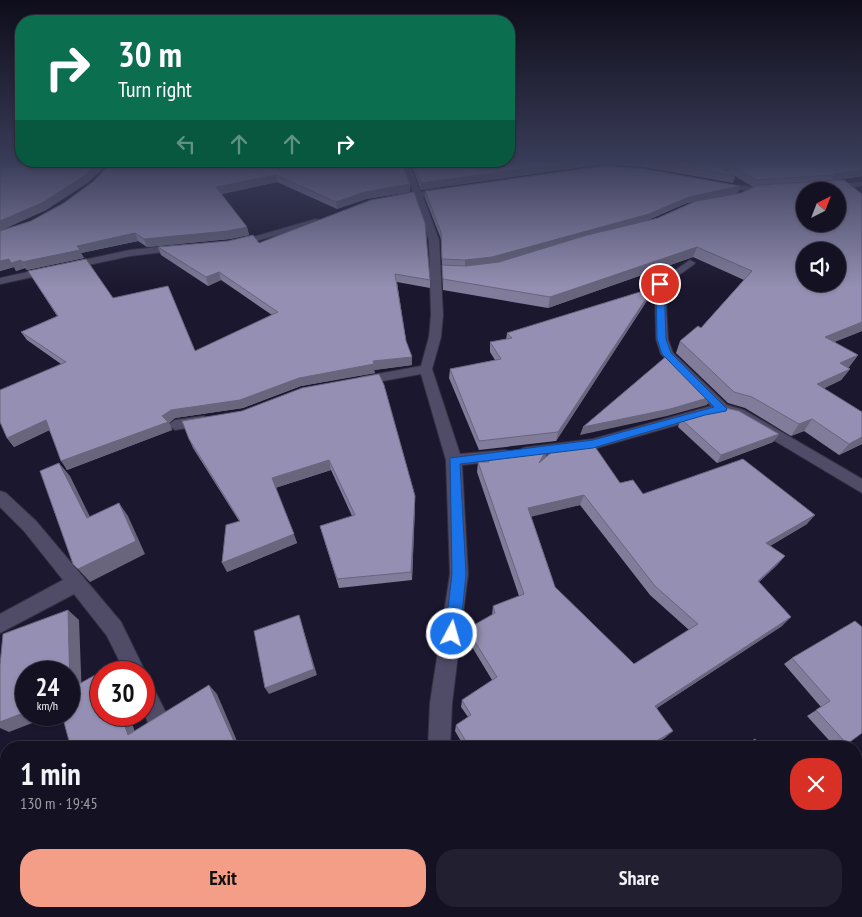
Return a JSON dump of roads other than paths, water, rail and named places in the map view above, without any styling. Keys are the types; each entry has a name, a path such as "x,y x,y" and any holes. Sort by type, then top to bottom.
{"street":[{"path":"422,203 434,240 441,271 435,337 426,369 454,460 459,574 441,702 439,741"},
{"path":"230,244 301,227 328,217"},
{"path":"0,281 130,253 162,248 188,248"},
{"path":"690,263 660,284 662,339 667,354 722,409"},
{"path":"349,383 426,369"},
{"path":"454,460 593,444 704,412 722,409 739,414 861,485"},
{"path":"175,425 219,418"},
{"path":"0,497 30,526 114,629 130,661"},
{"path":"0,624 76,583"}]}
